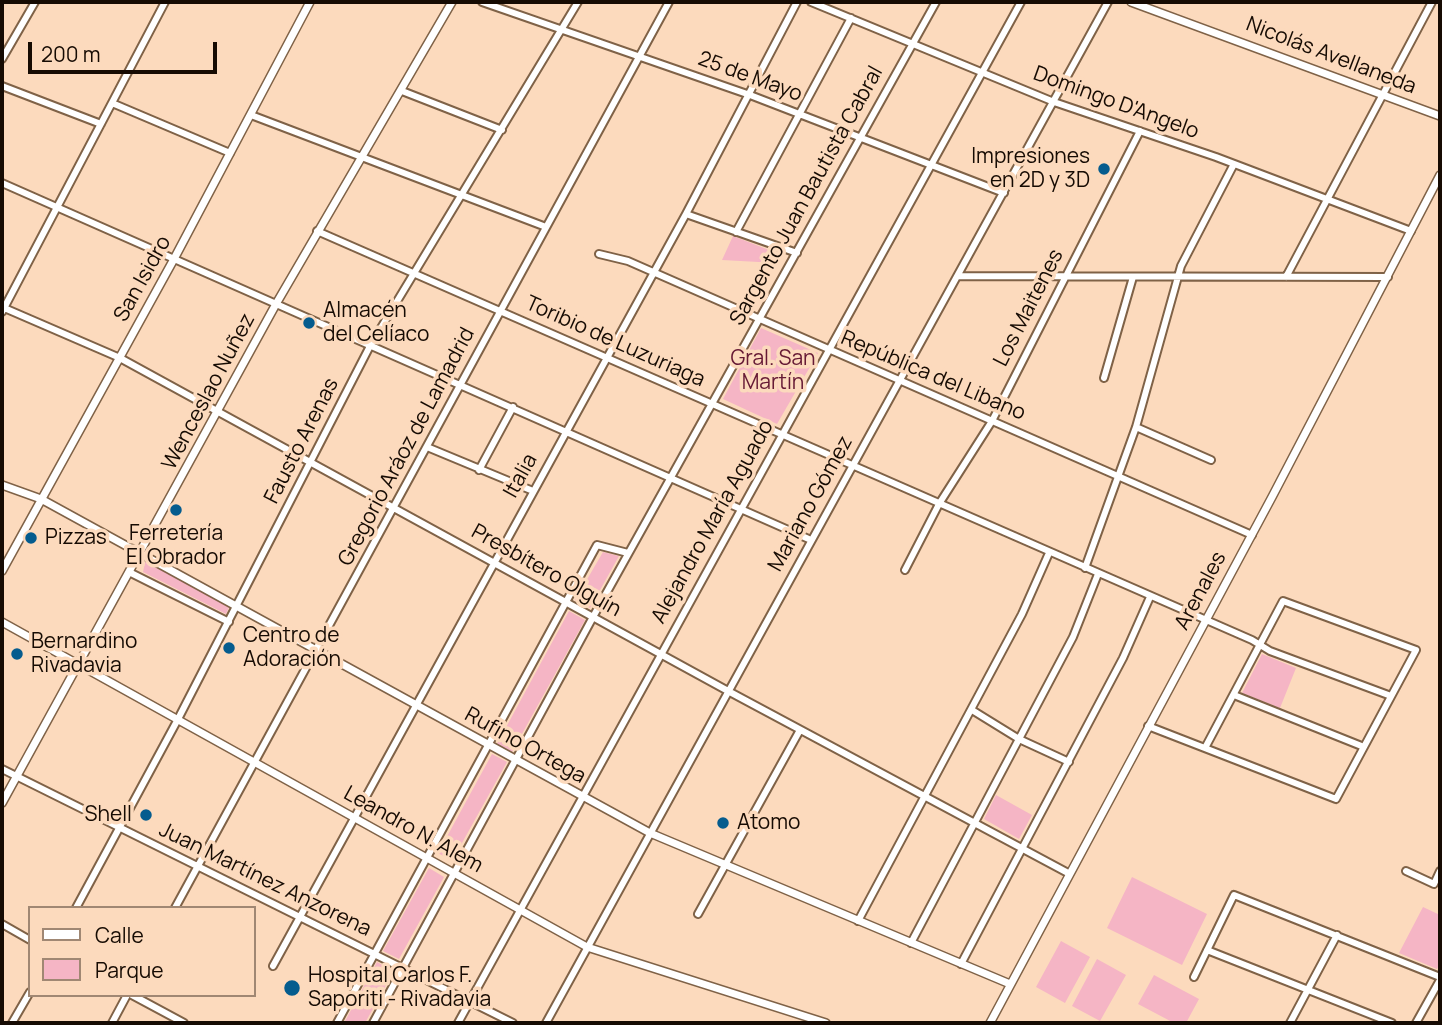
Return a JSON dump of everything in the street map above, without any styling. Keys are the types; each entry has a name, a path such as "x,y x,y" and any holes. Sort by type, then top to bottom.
{"street":[{"path":"2,59 35,2"},
{"path":"2,309 164,2"},
{"name":"San Isidro","path":"2,571 174,259 310,2"},
{"name":"Wenceslao Nuñez","path":"2,803 141,555 317,231 402,91 452,2"},
{"name":"25 de Mayo","path":"482,2 750,95 1004,193"},
{"name":"Fausto Arenas","path":"77,906 229,622 370,346 578,2"},
{"name":"Gregorio Aráoz de Lamadrid","path":"176,906 669,2"},
{"name":"Italia","path":"273,966 608,358 797,2"},
{"name":"Domingo D'Angelo","path":"811,2 1054,102 1234,164 1411,231"},
{"name":"Sargento Juan Bautista Cabral","path":"373,1023 593,617 936,2"},
{"name":"Alejandro María Aguado","path":"458,1023 1021,2"},
{"name":"Mariano Gómez","path":"546,1023 1108,2"},
{"name":"Nicolás Avellaneda","path":"1131,2 1440,116"},
{"path":"1286,277 1432,2"},
{"path":"736,232 851,18"},
{"path":"2,86 101,124"},
{"path":"402,91 502,131"},
{"path":"112,103 230,153"},
{"path":"251,115 546,227"},
{"name":"Los Maitenes","path":"905,570 939,504 992,421 1140,131"},
{"path":"1085,568 1121,475 1181,277 1181,266 1234,164"},
{"name":"Arenales","path":"990,1023 1252,534 1440,175"},
{"path":"2,183 811,540"},
{"path":"686,214 797,253"},
{"name":"Toribio de Luzuriaga","path":"317,231 1260,646 1391,696"},
{"name":"República del Libano","path":"599,254 628,261 654,272 1252,534"},
{"path":"958,276 1388,277"},
{"path":"1104,378 1133,277"},
{"name":"Presbítero Olguín","path":"2,309 120,358 727,691 1068,873"},
{"path":"479,470 513,407"},
{"path":"1136,427 1211,460"},
{"path":"426,447 533,491"},
{"name":"Rufino Ortega","path":"2,485 41,499 650,833 1010,984"},
{"path":"337,1023 597,545 628,554"},
{"path":"858,921 1022,614 1049,553"},
{"path":"131,573 229,622"},
{"path":"911,943 1073,637 1098,574"},
{"path":"961,964 1123,658 1150,597"},
{"path":"1148,726 1336,799 1416,650 1283,601 1205,748"},
{"name":"Leandro N. Alem","path":"2,622 587,947 826,1023"},
{"path":"1234,695 1364,747"},
{"path":"972,709 1019,738 1069,762"},
{"path":"698,914 800,730"},
{"name":"Juan Martínez Anzorena","path":"2,769 513,1023"},
{"path":"1406,871 1434,884 1440,871"},
{"path":"1194,977 1234,895 1440,978 1416,1023"},
{"path":"2,924 28,939"},
{"path":"1290,1023 1337,935"},
{"path":"1207,950 1392,1023"},
{"path":"12,1023 28,995"},
{"path":"112,1023 129,997"},
{"path":"134,997 184,1023"}],"green space":[{"path":"733,236 782,255 777,263 722,260"},
{"name":"Gral. San Martín","path":"761,328 818,353 777,424 723,399"},
{"path":"603,552 619,556 590,608 575,600"},
{"path":"146,558 230,605 226,614 143,572"},
{"path":"569,611 585,620 512,752 497,744"},
{"path":"1262,654 1296,668 1280,708 1242,693"},
{"path":"492,754 507,762 452,861 438,853"},
{"path":"996,795 1032,815 1019,839 984,819"},
{"path":"429,868 444,877 399,959 383,951"},
{"path":"1132,877 1207,914 1182,965 1107,928"},
{"path":"1423,907 1440,915 1440,963 1437,969 1399,953"},
{"path":"1061,941 1090,957 1065,1003 1036,987"},
{"path":"1097,959 1126,975 1100,1021 1072,1006"},
{"path":"377,962 394,971 365,1023 344,1023"},
{"path":"1154,975 1199,999 1186,1023 1174,1023 1138,1004"}],"place":[{"name":"Impresiones en 2D y 3D","path":"1104,169"},
{"name":"Almacén del Celíaco","path":"309,323"},
{"name":"Ferretería El Obrador","path":"176,510"},
{"name":"Pizzas","path":"31,538"},
{"name":"Centro de Adoración","path":"229,648"},
{"name":"Bernardino Rivadavia","path":"17,654"},
{"name":"Shell","path":"146,815"},
{"name":"Atomo","path":"723,823"},
{"name":"Hospital Carlos F. Saporiti - Rivadavia","path":"292,988"}]}
